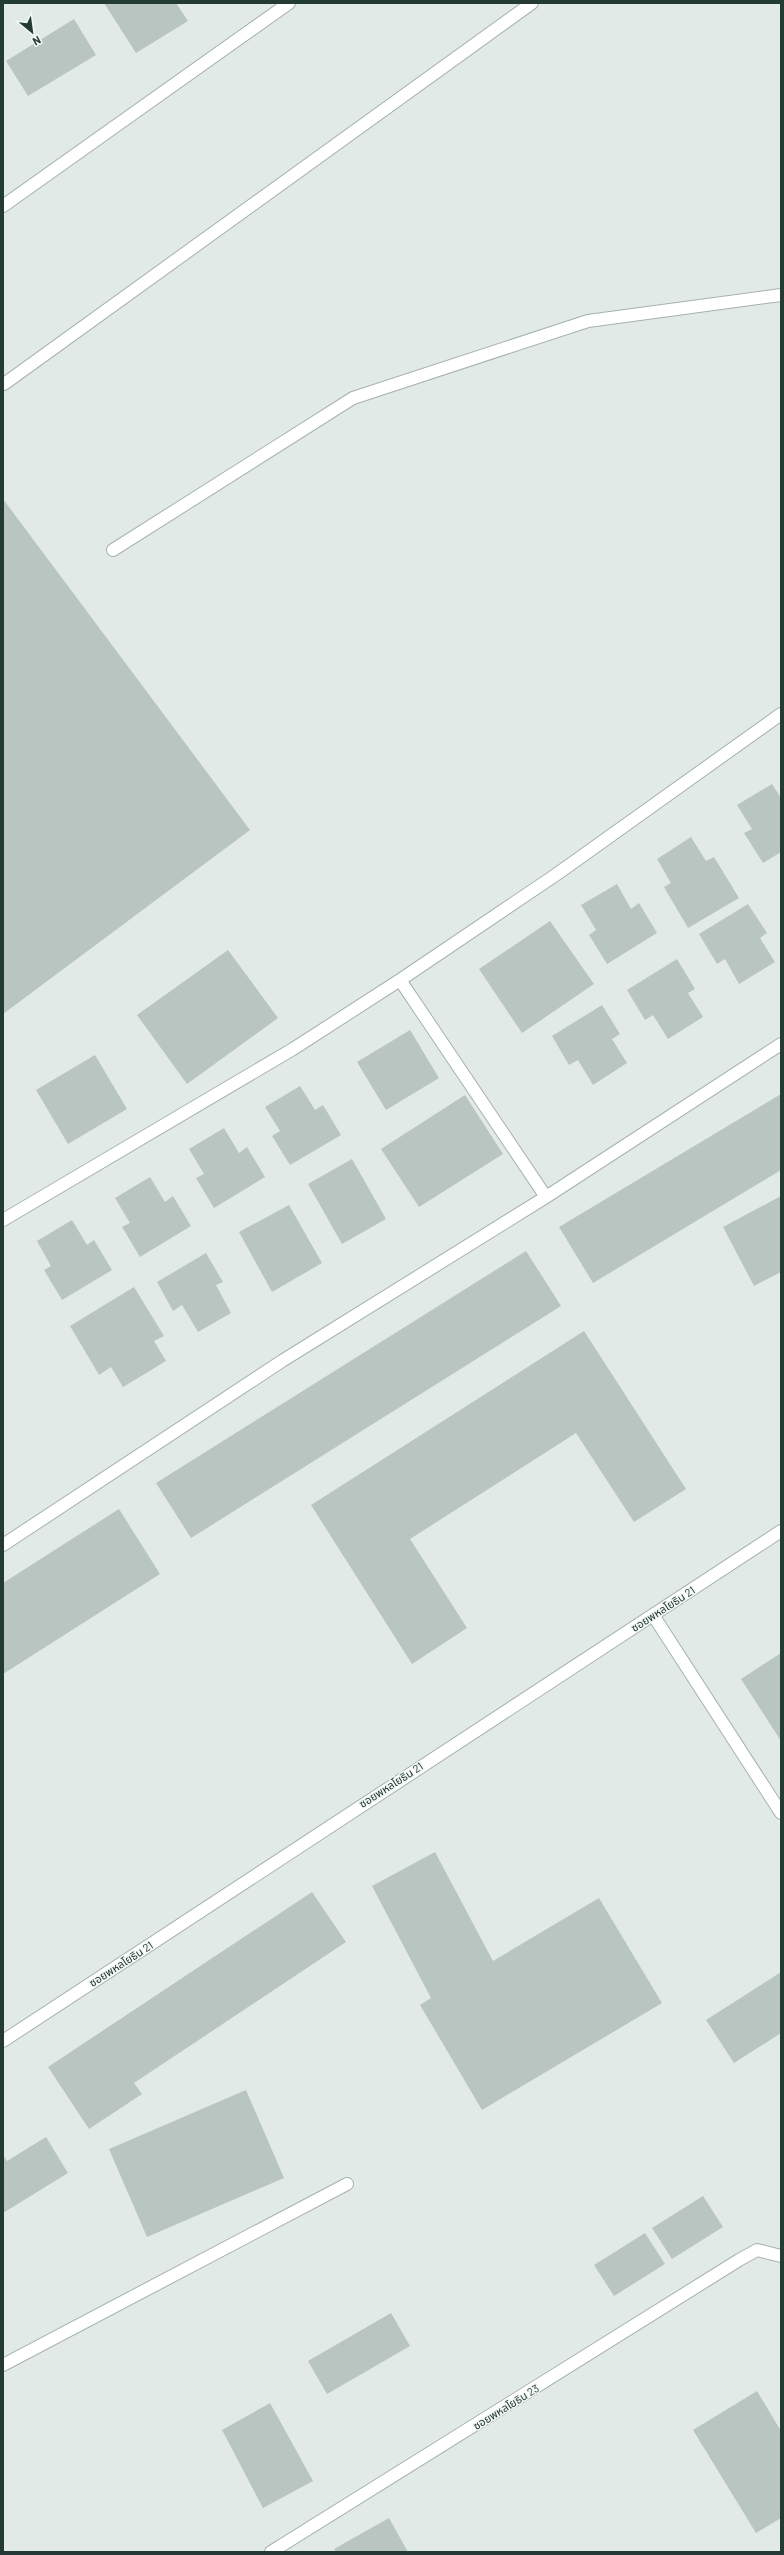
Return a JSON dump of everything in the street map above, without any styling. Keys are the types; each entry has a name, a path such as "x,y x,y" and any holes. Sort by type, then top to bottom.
{"street":[{"path":"3,206 289,3"},
{"path":"4,384 532,3"},
{"path":"114,550 353,398 588,321 781,295"},
{"path":"3,1220 293,1049 400,980 557,874 781,714"},
{"path":"400,980 546,1197"},
{"path":"3,1545 282,1361 546,1197 781,1044"},
{"name":"ซอยพหลโยธิน 21","path":"3,2041 781,1531"},
{"path":"653,1615 781,1812"},
{"path":"3,2365 347,2184"},
{"name":"ซอยพหลโยธิน 23","path":"280,2550 739,2260 757,2250 781,2256"}],"building":[{"path":"104,3 176,3 188,21 136,53"},
{"path":"74,19 96,55 28,96 6,61"},
{"path":"3,499 250,830 3,1014"},
{"path":"772,784 781,798 781,852 763,863 744,833 752,829 737,805"},
{"path":"691,837 706,861 714,857 739,898 688,928 664,887 671,883 657,859"},
{"path":"617,884 631,909 639,903 657,933 607,964 589,935 596,930 581,905"},
{"path":"748,904 767,933 760,938 775,962 739,984 725,959 717,964 699,934"},
{"path":"550,921 594,984 522,1033 479,969"},
{"path":"228,950 278,1018 187,1084 137,1015"},
{"path":"677,959 695,989 688,993 703,1017 668,1039 653,1015 645,1020 627,990"},
{"path":"602,1005 620,1034 612,1039 627,1063 593,1085 578,1060 569,1065 552,1036"},
{"path":"410,1030 439,1078 386,1110 357,1062"},
{"path":"95,1055 127,1109 68,1144 36,1090"},
{"path":"300,1086 315,1110 323,1105 341,1135 290,1165 272,1136 280,1131 265,1107"},
{"path":"781,1094 781,1170 593,1283 559,1227"},
{"path":"465,1095 503,1154 419,1207 381,1149"},
{"path":"224,1128 239,1153 247,1147 265,1177 214,1208 196,1178 204,1174 189,1149"},
{"path":"352,1159 386,1219 342,1244 308,1184"},
{"path":"150,1177 165,1202 173,1196 191,1226 140,1257 122,1227 130,1223 115,1198"},
{"path":"781,1196 781,1272 754,1286 723,1227"},
{"path":"289,1205 322,1263 272,1292 239,1232"},
{"path":"72,1220 87,1245 94,1240 112,1270 62,1300 44,1270 51,1266 37,1241"},
{"path":"526,1251 561,1306 191,1538 156,1483"},
{"path":"206,1253 223,1282 216,1285 231,1313 198,1332 182,1305 173,1311 157,1282"},
{"path":"134,1287 164,1336 154,1341 166,1361 123,1387 111,1367 99,1375 70,1326"},
{"path":"584,1331 686,1489 634,1522 576,1433 410,1539 467,1628 412,1664 311,1505"},
{"path":"119,1509 160,1574 3,1674 3,1583"},
{"path":"781,1653 781,1741 741,1679"},
{"path":"435,1852 493,1961 599,1898 662,2003 482,2110 420,2005 431,1998 372,1886"},
{"path":"312,1892 346,1942 134,2083 142,2094 89,2129 48,2067"},
{"path":"781,1972 781,2033 734,2063 706,2020"},
{"path":"246,2090 284,2178 147,2237 109,2149"},
{"path":"46,2137 68,2173 3,2213 3,2155 7,2161"},
{"path":"703,2196 723,2227 672,2259 652,2228"},
{"path":"645,2233 665,2264 614,2296 594,2265"},
{"path":"391,2313 410,2346 327,2394 308,2361"},
{"path":"757,2391 781,2431 781,2518 756,2533 693,2430"},
{"path":"270,2403 313,2481 263,2508 222,2430"},
{"path":"389,2518 408,2552 336,2552 334,2549"}]}
